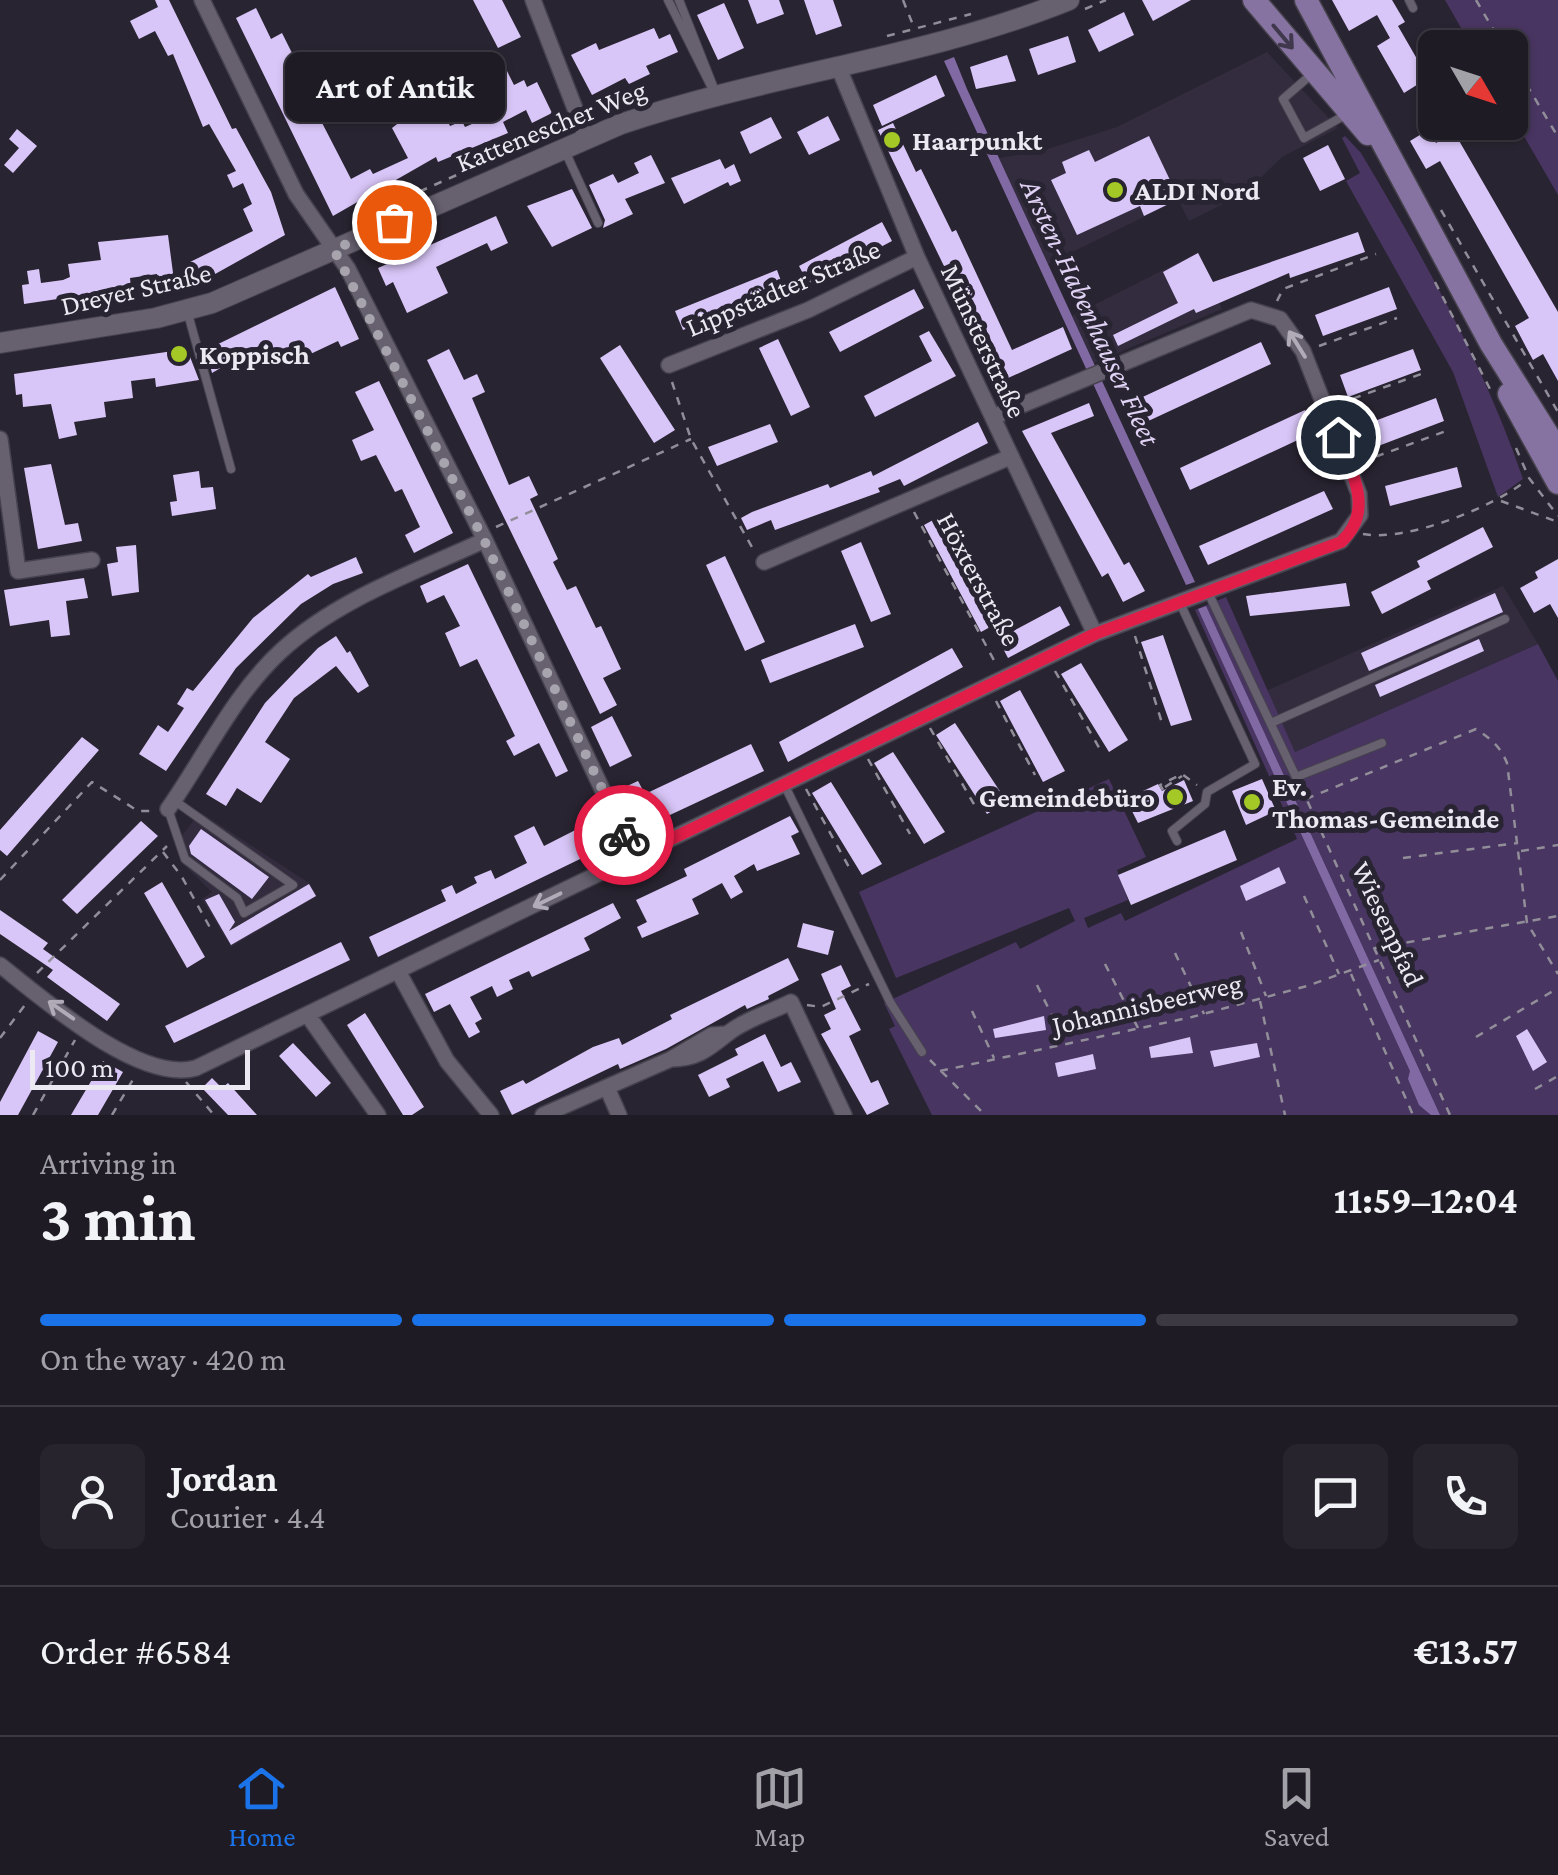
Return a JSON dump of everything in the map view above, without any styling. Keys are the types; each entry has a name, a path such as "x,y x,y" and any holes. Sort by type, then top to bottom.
{"main road":[{"path":"1254,0 1396,166"},
{"path":"1306,0 1491,344 1558,450"},
{"path":"1491,344 1523,424 1558,482"}],"street":[{"path":"202,0 296,194 334,250 595,754 634,857"},
{"path":"533,0 586,138"},
{"name":"Kattenescher Weg","path":"334,250 586,138 716,96 1071,7"},
{"name":"Münsterstraße","path":"838,66 917,257 1095,634"},
{"name":"Dreyer Straße","path":"0,343 188,310 334,250"},
{"name":"Lippstädter Straße","path":"669,364 808,310 917,257"},
{"path":"0,964 83,1026 143,1062 183,1072 310,1017 1095,634 1341,542 1352,532 1360,515 1360,494 1303,351 1280,319 1251,310 1101,375 993,416"},
{"path":"0,441 7,538 18,571"},
{"name":"Höxterstraße","path":"764,562 1010,458"},
{"path":"171,805 239,703 280,652 338,608 483,537"},
{"path":"0,573 92,560"},
{"path":"399,973 447,1061 490,1115"},
{"path":"543,1115 672,1060 690,1059 716,1046 726,1034 791,1002 844,1115"},
{"path":"310,1017 378,1115"},
{"path":"608,1090 619,1115"}],"lane":[{"path":"668,0 716,96"},
{"path":"679,0 713,79 716,96"},
{"path":"1313,73 1282,99 1304,138 1350,112"},
{"path":"564,147 598,223"},
{"path":"188,310 191,338 230,468"},
{"path":"1207,590 1296,777 1382,743"},
{"path":"1177,842 1172,830 1205,804 1206,792 1255,764 1179,601"},
{"path":"1270,722 1505,619"},
{"path":"793,783 878,979 922,1052"},
{"path":"171,805 293,885 244,913 237,898 185,859 171,805"}],"path":[{"path":"903,0 922,45"},
{"path":"1071,7 1106,0"},
{"path":"1476,0 1494,30"},
{"path":"1528,87 1558,138"},
{"path":"1270,316 1283,289 1376,254"},
{"path":"1429,271 1494,398"},
{"path":"1303,351 1398,318"},
{"path":"669,364 691,439 748,544 764,562"},
{"path":"1327,407 1421,374"},
{"path":"1350,467 1449,430"},
{"path":"1511,437 1529,478 1558,516"},
{"path":"483,537 691,439"},
{"path":"1352,532 1386,538 1500,500 1529,478"},
{"path":"1500,500 1558,522"},
{"name":"Höxterstraße","path":"910,503 1004,678"},
{"path":"1130,620 1162,723"},
{"path":"1047,656 1101,750"},
{"path":"988,686 1034,775"},
{"path":"924,718 975,806"},
{"path":"1306,799 1476,729 1501,748 1521,851 1527,923 1558,974"},
{"path":"862,748 910,834"},
{"path":"1163,790 1160,785 1182,774 1206,792"},
{"name":"Wiesenpfad","path":"1296,777 1450,1115"},
{"path":"0,880 92,782 138,812 171,805"},
{"path":"793,783 850,869"},
{"path":"0,1038 30,988 173,840"},
{"path":"1403,858 1519,843"},
{"path":"1521,851 1558,845"},
{"path":"162,851 182,876 214,933"},
{"path":"1304,896 1340,976"},
{"path":"1374,948 1558,916"},
{"path":"1242,932 1267,997"},
{"path":"1175,954 1204,1014"},
{"name":"Wiesenpfad","path":"1360,969 1379,960"},
{"path":"1104,964 1138,1028"},
{"name":"Johannisbeerweg","path":"940,1070 1204,1014 1360,969"},
{"path":"1350,972 1413,1115"},
{"path":"791,1002 821,1007 878,979"},
{"path":"1037,985 1066,1043"},
{"path":"1476,1037 1558,988"},
{"path":"1259,999 1284,1115"},
{"path":"972,1012 994,1058"},
{"path":"33,1115 83,1026"},
{"path":"922,1052 985,1115"},
{"path":"112,1115 143,1062"},
{"path":"183,1072 185,1081 214,1115"},
{"path":"1536,1089 1558,1076"}],"shaded area":[{"path":"1445,0 1558,0 1558,195 1526,140 1528,30 1462,30"},
{"path":"1267,52 1338,128 1282,157 1245,193 1189,221 1178,200 1048,264 999,158 1038,152 1117,127"},
{"path":"954,57 1195,582 1186,585 944,61"},
{"path":"1345,136 1361,153 1407,232 1490,394 1523,479 1498,497 1453,372 1346,181 1360,173 1342,138"},
{"path":"1199,252 1222,309 1094,363 1072,316"},
{"path":"1503,586 1538,644 1295,752 1266,691"},
{"path":"1226,597 1295,752 1538,644 1558,681 1558,1115 932,1115 889,1029 895,1026 884,1003 1016,942 1020,949 1075,921 1069,908 896,978 859,892 1109,779 1146,857 1117,870 1128,900 1084,918 1088,928 1121,913 1125,921 1297,839 1195,610"},
{"path":"1206,606 1440,1115 1431,1115 1419,1105 1408,1079 1410,1071 1198,609"},
{"path":"200,812 309,883 317,896 231,947 202,899 212,892 182,863 177,842"}],"building":[{"path":"155,0 169,0 232,129 236,128 271,192 285,235 199,283 188,263 253,231 243,209 252,204 243,183 233,188 227,175 236,171 209,124 203,127 173,54 168,56 155,31 139,39 130,21 158,7"},
{"path":"473,0 502,0 521,37 498,48"},
{"path":"748,0 779,0 784,14 757,24"},
{"path":"804,0 833,0 842,26 816,35"},
{"path":"1142,0 1191,0 1153,21"},
{"path":"1332,0 1392,0 1405,22 1398,26 1418,61 1418,84 1404,93 1377,46 1390,38 1377,15 1349,31"},
{"path":"724,3 744,48 718,60 697,15"},
{"path":"256,8 271,39 282,33 297,63 305,59 313,75 296,84 312,120 319,117 351,179 408,158 392,128 418,108 425,121 444,112 450,126 462,121 465,127 497,113 476,71 501,59 514,85 524,80 527,87 537,82 552,113 532,123 526,110 503,122 508,133 438,162 436,157 333,216 236,18"},
{"path":"1124,12 1134,35 1099,52 1088,30"},
{"path":"654,28 659,39 670,34 678,52 646,66 650,74 629,84 625,78 592,95 571,55 596,43 599,50"},
{"path":"1068,36 1076,62 1038,75 1029,49"},
{"path":"1007,55 1016,81 976,89 970,67"},
{"path":"936,75 945,96 882,126 873,105"},
{"path":"828,116 840,140 809,155 797,132"},
{"path":"771,117 782,138 750,154 740,132"},
{"path":"893,123 916,172 921,169 952,232 956,230 1012,350 1063,327 1072,349 1008,378 983,323 974,328 878,130"},
{"path":"17,129 37,146 13,173 4,165 19,148 9,139"},
{"name":"ALDI Nord","path":"1149,136 1179,199 1144,216 1140,206 1077,235 1051,180 1066,173 1062,162 1089,150 1095,162"},
{"path":"1418,136 1418,140 1436,143 1459,140 1558,312 1558,381 1543,354 1533,360 1526,347 1515,326 1529,318 1440,161 1426,169 1410,141"},
{"path":"1328,145 1345,179 1320,191 1303,158"},
{"path":"651,155 665,183 625,199 633,214 603,228 605,220 589,185 613,174 618,183 639,173 634,163"},
{"path":"720,159 725,169 734,164 741,181 730,186 728,182 684,204 671,178"},
{"path":"572,189 592,228 552,247 527,206"},
{"path":"496,216 508,243 491,251 487,243 436,267 448,293 407,313 393,282 386,286 378,268"},
{"path":"882,222 892,241 809,285 799,266"},
{"path":"1358,232 1365,252 1290,278 1289,273 1196,313 1194,309 1118,346 1113,335 1178,303 1163,272 1198,253 1213,282"},
{"path":"168,235 175,288 159,290 157,274 130,278 131,288 24,304 22,285 29,284 27,271 39,269 41,283 63,280 70,277 68,264 101,260 98,242"},
{"path":"777,270 785,292 683,330 675,311"},
{"path":"335,287 359,339 341,347 338,341 302,358 299,351 274,363 264,343 212,373 206,350"},
{"path":"1389,287 1397,309 1323,336 1315,315"},
{"path":"914,289 924,308 840,352 829,332"},
{"path":"929,331 956,376 875,417 864,396 932,361 919,336"},
{"path":"778,339 810,407 791,416 759,348"},
{"path":"1261,342 1271,364 1144,423 1134,401"},
{"path":"620,345 675,430 654,443 600,358"},
{"path":"187,349 199,380 156,387 155,378 131,381 133,398 104,402 106,417 74,422 77,435 59,439 51,404 23,407 22,394 16,395 14,374"},
{"path":"449,349 464,380 477,374 485,392 472,398 509,485 529,476 538,495 530,499 558,559 553,562 567,590 576,586 621,669 603,678 617,705 600,714 427,360"},
{"path":"1413,349 1421,370 1348,397 1340,375"},
{"path":"379,381 453,533 414,553 405,535 420,527 402,489 395,492 376,455 361,461 352,440 374,430 355,392"},
{"path":"1436,398 1444,421 1373,448 1364,425"},
{"path":"1089,403 1094,416 1051,433 1124,565 1129,562 1145,591 1123,602 1108,573 1102,577 1022,431"},
{"path":"1305,410 1315,432 1190,490 1180,468"},
{"path":"978,422 988,443 904,486 900,479 878,488 880,492 775,530 771,520 747,530 741,518 828,484 830,488 871,471 873,476"},
{"path":"770,424 778,442 717,466 708,447"},
{"path":"51,464 65,525 78,523 82,541 38,549 24,468"},
{"path":"1457,467 1462,487 1390,506 1385,486"},
{"path":"199,471 201,488 213,487 216,509 172,516 170,502 177,501 173,475"},
{"path":"1324,491 1333,509 1208,565 1199,546"},
{"path":"944,514 1001,621 981,632 924,525"},
{"path":"1483,527 1493,547 1427,581 1431,589 1382,614 1371,592 1420,567 1417,561"},
{"path":"861,542 891,614 871,622 841,551"},
{"path":"136,545 139,592 112,596 107,564 118,562 116,547"},
{"path":"725,556 765,642 745,651 706,565"},
{"path":"356,557 363,573 333,584 301,604 236,668 166,771 139,754 158,725 168,732 184,708 177,704 187,688 193,691 253,618 308,574 311,577"},
{"path":"1558,559 1558,618 1550,604 1534,613 1520,588 1538,578 1535,572"},
{"path":"468,564 568,771 556,777 539,743 514,756 506,741 515,736 477,659 460,667 445,633 460,626 444,595 427,603 420,586"},
{"path":"84,578 88,598 66,601 70,635 51,637 49,620 10,626 4,590"},
{"path":"1346,583 1350,606 1250,616 1246,596"},
{"path":"1495,593 1503,612 1369,671 1361,653"},
{"path":"1060,606 1070,625 1008,658 998,639"},
{"path":"855,624 864,647 770,683 761,660"},
{"path":"1163,635 1192,720 1171,726 1141,642"},
{"path":"336,636 347,653 350,651 369,686 358,693 336,666 294,698 265,742 290,759 261,803 237,788 226,806 206,794 265,703 318,648"},
{"path":"1479,639 1484,651 1380,697 1375,685"},
{"path":"952,648 963,667 788,762 779,742"},
{"path":"1081,663 1128,740 1109,752 1061,674"},
{"path":"1020,690 1065,771 1043,782 1000,701"},
{"path":"612,716 632,756 610,767 591,727"},
{"path":"955,723 1007,802 987,814 936,735"},
{"path":"82,737 99,750 7,856 0,850 0,830"},
{"path":"751,744 764,771 640,829 626,801 633,798 627,786 638,781 645,794"},
{"path":"893,752 945,832 924,844 874,763"},
{"path":"1262,779 1276,811 1246,825 1232,791"},
{"path":"1184,780 1193,801 1138,823 1126,799 1158,784 1162,791"},
{"path":"831,782 882,864 862,875 812,793"},
{"path":"790,816 799,832 791,836 800,854 757,871 754,864 734,876 743,892 731,899 722,883 692,899 699,914 642,938 637,927 647,922 636,900 687,876 684,869"},
{"path":"599,818 611,844 378,957 369,937 446,901 441,890 452,885 456,894 477,883 474,877 491,870 495,879 527,863 514,836 534,826 544,846"},
{"path":"141,821 158,836 77,914 62,900"},
{"path":"201,829 269,877 252,899 191,854 189,846"},
{"path":"1225,830 1237,860 1131,905 1118,875"},
{"path":"1279,867 1286,883 1246,901 1240,886"},
{"path":"162,882 205,957 187,968 144,893"},
{"path":"309,884 316,896 231,945 205,900 219,894 235,922 229,931"},
{"path":"613,903 621,918 584,938 590,950 532,977 529,971 509,980 513,989 497,997 492,986 470,997 482,1019 475,1023 480,1032 469,1038 450,1004 434,1012 425,994"},
{"path":"0,910 48,943 43,949 120,1004 107,1021 47,977 53,970 0,934"},
{"path":"803,923 834,931 828,955 797,947"},
{"path":"341,942 350,960 174,1043 165,1026"},
{"path":"788,958 799,980 768,996 769,999 747,1009 745,1005 666,1049 620,1069 618,1064 512,1115 500,1091 523,1080 526,1084 593,1047 619,1038 622,1045 672,1019 670,1015"},
{"path":"841,965 851,986 841,991 861,1030 849,1036 871,1083 878,1080 889,1104 867,1115 821,1034 831,1029 824,1015 836,1009 821,974"},
{"path":"1187,992 1190,1005 1150,1014 1147,1001"},
{"path":"365,1013 424,1107 412,1115 403,1115 347,1025"},
{"path":"1044,1016 1046,1030 995,1038 993,1029"},
{"path":"1527,1029 1547,1062 1533,1071 1516,1036"},
{"path":"38,1031 58,1042 18,1115 0,1115 0,1102"},
{"path":"765,1034 781,1067 791,1062 801,1082 778,1092 763,1061 726,1079 730,1087 709,1097 698,1075 738,1055 735,1049"},
{"path":"1190,1037 1193,1053 1151,1058 1149,1047"},
{"path":"293,1043 331,1083 316,1097 279,1056"},
{"path":"1257,1043 1260,1057 1214,1067 1210,1051"},
{"path":"1093,1054 1096,1069 1058,1077 1055,1063"},
{"path":"103,1061 123,1072 98,1115 71,1115"},
{"path":"212,1078 222,1088 228,1083 257,1115 228,1115 202,1088"}],"way so far":[{"path":"394,222 334,250 348,270 484,540 624,835"}],"place":[{"name":"Haarpunkt","path":"892,140"},
{"name":"ALDI Nord","path":"1115,190"},
{"name":"Art of Antik","path":"394,222"},
{"name":"Koppisch","path":"179,354"},
{"name":"Gemeindebüro","path":"1175,797"},
{"name":"Ev. Thomas-Gemeinde","path":"1252,802"}],"route":[{"path":"624,835 634,857 1095,634 1341,542 1352,532 1360,515 1360,494 1338,437"}],"water label":[{"name":"Arsten-Habenhauser Fleet","path":"1091,312"}]}
